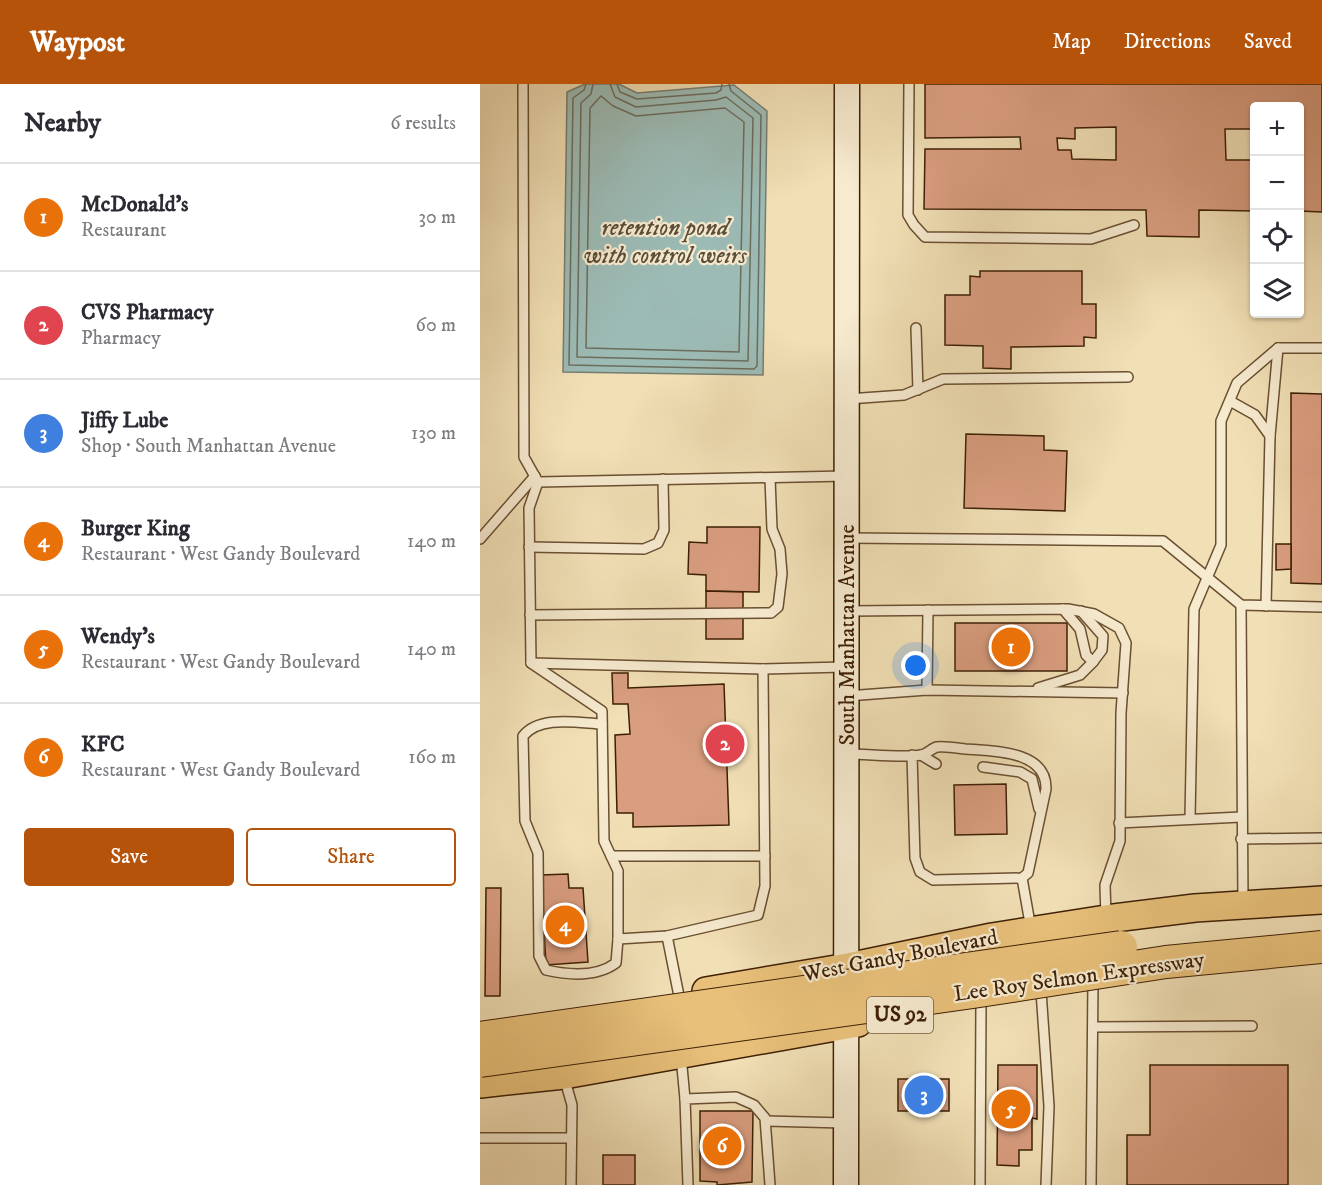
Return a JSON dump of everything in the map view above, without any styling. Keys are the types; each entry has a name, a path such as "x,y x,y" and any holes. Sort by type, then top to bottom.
{"highway":[{"name":"Lee Roy Selmon Expressway","path":"480,1038 1164,941 1322,926"},
{"name":"Lee Roy Selmon Expressway","path":"480,1061 973,992 1166,962 1322,947"}],"main road":[{"name":"South Manhattan Avenue","path":"846,1185 848,967 847,84"},
{"name":"West Gandy Boulevard","path":"480,1027 848,967 1106,919 1243,905 1322,900"},
{"path":"846,1025 868,994 894,976 921,967 1161,930 1197,920 1322,911"},
{"name":"US 92","path":"480,1084 564,1075 1093,981 1208,966 1322,956"},
{"path":"480,1070 542,1062 772,1018 798,1009 823,994 848,967"}],"lane":[{"path":"523,84 524,457 536,479 529,508 531,663"},
{"path":"909,84 908,215 925,237 1091,239 1134,225"},
{"path":"916,328 918,390"},
{"path":"1266,606 1270,436 1278,348"},
{"path":"1190,819 1194,609 1221,545 1221,421 1237,383 1278,348 1322,348"},
{"path":"846,399 904,395 943,379 1128,377"},
{"path":"1230,401 1255,415 1270,436"},
{"path":"480,539 536,479 846,476"},
{"path":"530,615 771,613 778,606 782,574 780,549 772,529 770,478"},
{"path":"529,547 644,549 658,543 664,531 663,479"},
{"path":"847,538 1163,541 1241,605 1322,607"},
{"path":"1241,605 1243,905"},
{"path":"847,611 1063,609 1094,614 1119,628 1126,643 1122,693 1120,841 1105,885 1106,919"},
{"path":"1063,609 1080,629 1086,655 1093,662"},
{"path":"927,690 928,610"},
{"path":"1030,691 1080,675 1102,650 1103,636 1081,611"},
{"path":"531,663 763,669 847,667"},
{"path":"531,663 602,711 604,841 618,871 616,963 607,970 572,974 546,970 539,956 537,854 525,821 523,736 530,727 550,723 602,724"},
{"path":"618,939 667,936 758,915 765,886 763,669"},
{"path":"847,696 927,690 1122,693"},
{"path":"847,754 917,755 937,747 1011,752 1027,760 1041,771 1046,780 1028,873 1022,878 933,880 920,872 915,858 917,755"},
{"path":"917,755 936,764"},
{"path":"983,767 1020,772 1032,778 1040,811"},
{"path":"1119,823 1241,817"},
{"path":"1241,839 1322,837"},
{"path":"611,856 765,856"},
{"path":"1022,878 1032,931"},
{"path":"667,936 679,996"},
{"path":"1092,1185 1093,981"},
{"path":"1041,990 1049,1107 1046,1185"},
{"path":"980,1185 981,1001"},
{"path":"1093,1027 1252,1026"},
{"path":"681,1054 688,1185"},
{"path":"564,1075 572,1105 571,1185"},
{"path":"685,1099 745,1099 754,1105 766,1122 770,1185"},
{"path":"766,1122 846,1123"},
{"path":"480,1138 572,1138"}],"water":[{"name":"retention pond with control weirs","path":"585,84 619,84 637,93 734,85 767,111 763,375 563,372 567,92"}],"building":[{"path":"925,84 1322,84 1322,212 1304,211 1304,102 1250,102 1250,129 1225,129 1226,160 1250,160 1250,211 1199,210 1199,237 1147,236 1146,210 924,209 925,149 1021,149 1020,137 925,138","holes":["1116,127 1116,160 1072,159 1071,150 1058,150 1057,138 1075,139 1075,128"]},
{"path":"980,271 1082,271 1082,304 1096,304 1096,338 1084,337 1084,346 1011,347 1011,369 983,368 983,346 945,345 945,295 970,295 970,276 980,277"},
{"path":"1291,393 1322,394 1322,584 1291,583"},
{"path":"966,434 1044,436 1044,450 1067,451 1065,511 964,508"},
{"path":"707,527 760,527 759,592 706,591 706,575 688,574 689,542 707,543"},
{"path":"1276,544 1291,544 1291,569 1276,570"},
{"path":"706,591 743,592 743,639 706,639"},
{"path":"955,623 1067,623 1067,671 955,671"},
{"path":"612,673 628,673 628,688 724,684 729,825 633,827 633,813 617,813 615,735 630,734 628,704 613,704"},
{"path":"1006,784 1007,834 955,835 954,785"},
{"path":"568,874 569,888 583,888 588,962 546,965 541,875"},
{"path":"486,888 501,888 500,996 485,996"},
{"path":"998,1065 1037,1065 1037,1119 1032,1118 1032,1150 1019,1150 1019,1166 997,1165"},
{"path":"1150,1065 1288,1065 1288,1185 1127,1185 1127,1135 1150,1135"},
{"path":"898,1079 949,1079 949,1111 898,1111"},
{"path":"700,1111 753,1111 752,1182 717,1185 717,1182 700,1181"},
{"path":"603,1155 635,1155 635,1185 603,1185"}],"place":[{"name":"McDonald's","path":"1011,647"},
{"name":"CVS Pharmacy","path":"725,744"},
{"name":"Burger King","path":"565,925"},
{"name":"Jiffy Lube","path":"924,1095"},
{"name":"Wendy's","path":"1011,1109"},
{"name":"KFC","path":"722,1146"}]}
